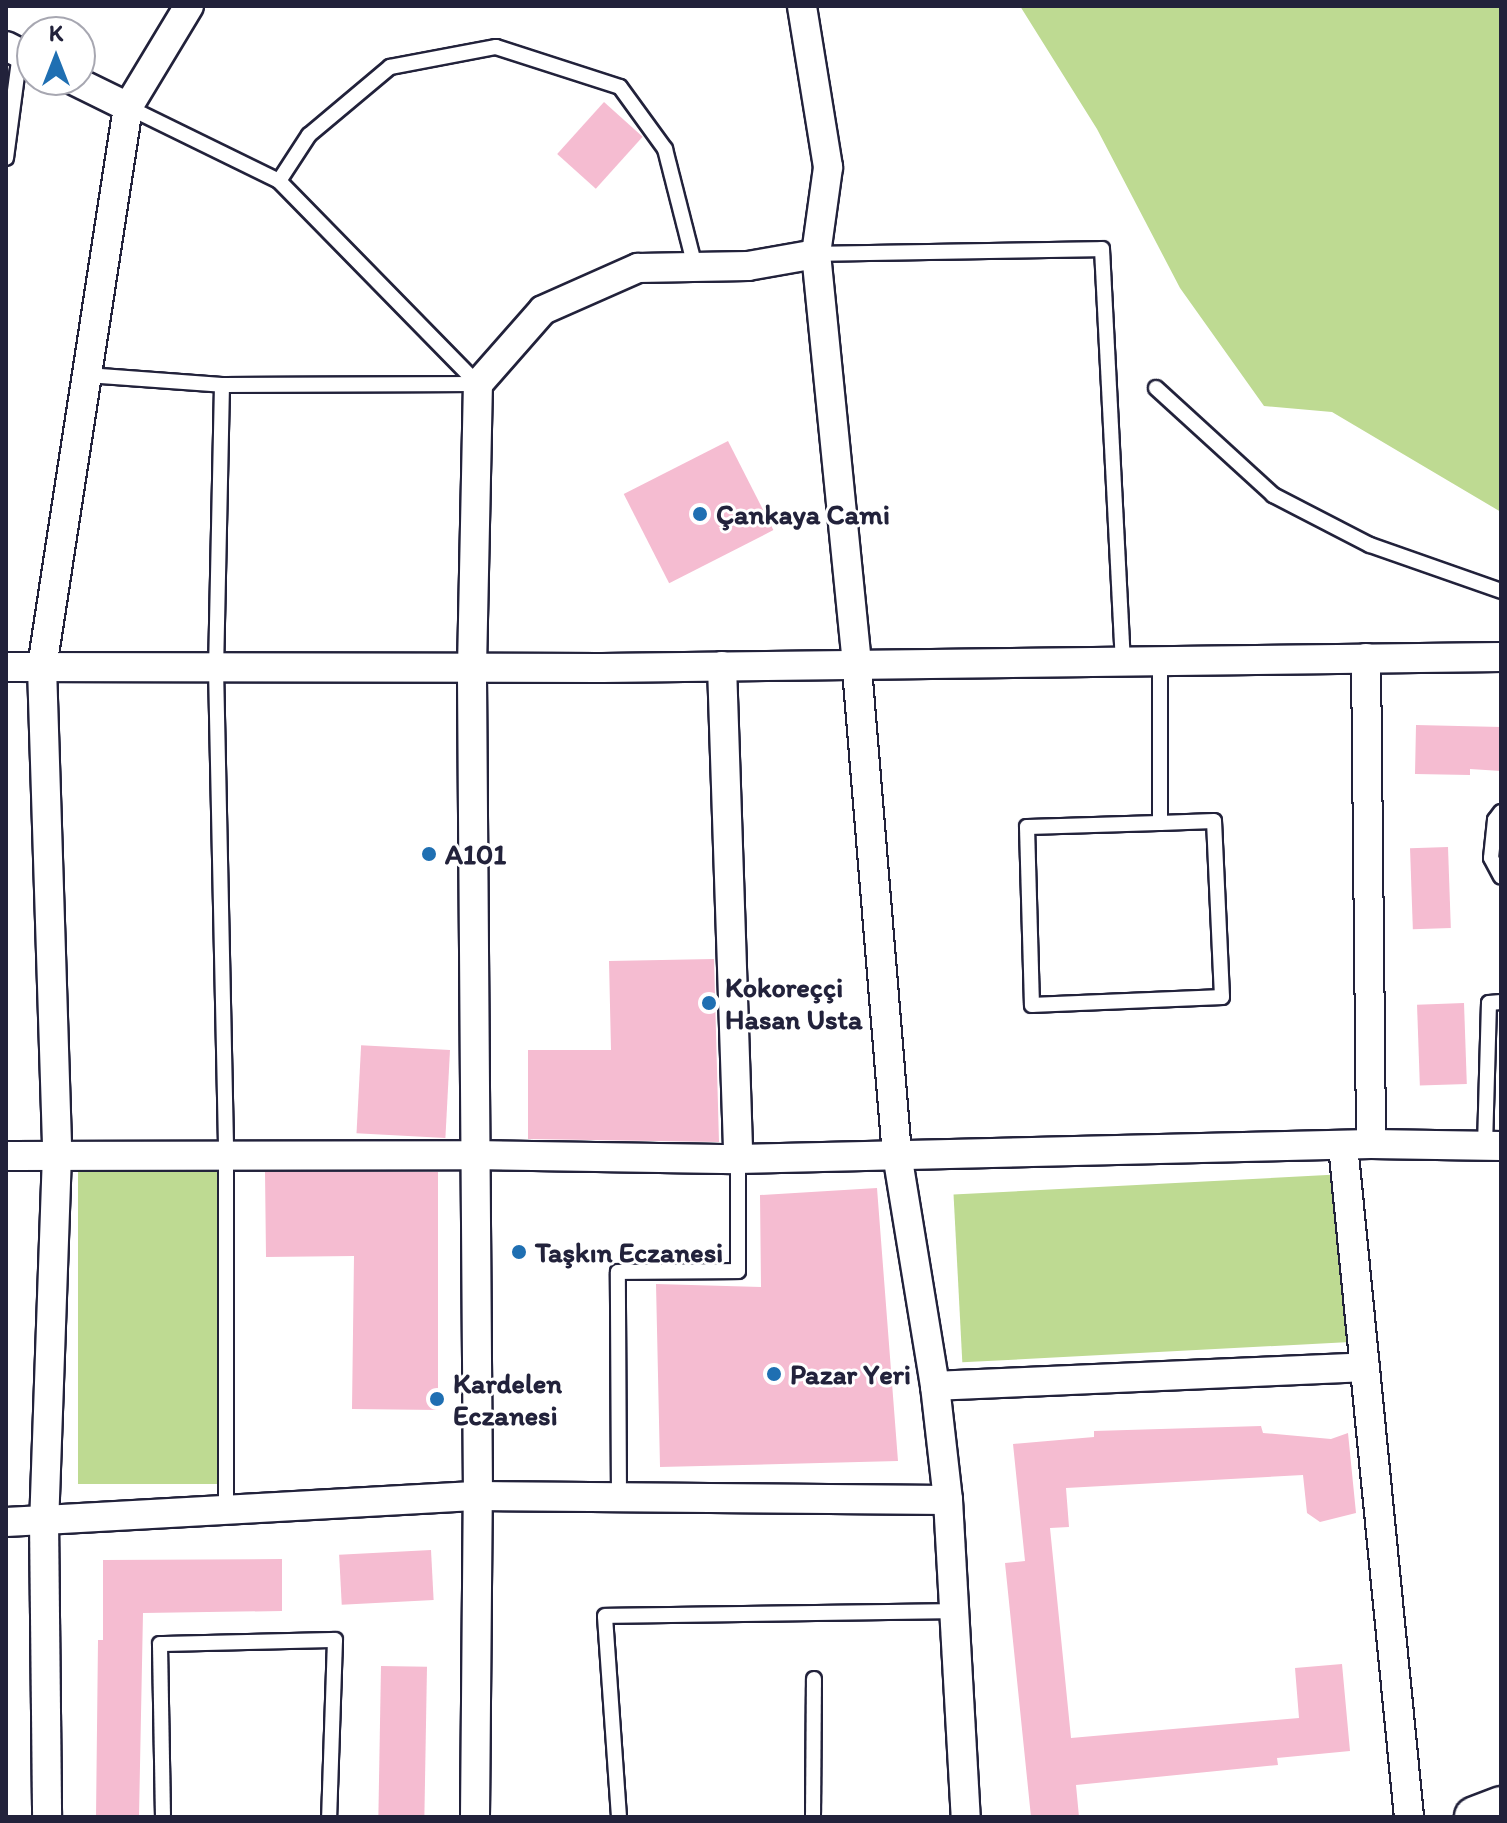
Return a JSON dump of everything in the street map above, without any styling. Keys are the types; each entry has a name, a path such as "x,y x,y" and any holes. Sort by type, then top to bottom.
{"main road":[{"path":"1475,1817 1501,1807"}],"street":[{"path":"47,1817 44,1520 57,1154 42,667 128,107 189,6"},
{"path":"802,6 828,167 816,254 857,664 897,1155 935,1386 948,1500 966,1817"},
{"path":"96,91 128,107"},
{"path":"475,1817 478,1496 473,1155 472,668 478,384 543,310 638,268 748,266 816,254"},
{"path":"6,667 472,668 1501,657"},
{"path":"1366,658 1357,1145 1365,1367 1409,1817"},
{"path":"722,666 738,1159"},
{"path":"6,1156 473,1155 738,1159 1357,1145 1493,1146"},
{"path":"935,1386 1365,1367"},
{"path":"6,1522 478,1496 948,1500"}],"lane":[{"path":"279,181 309,135 390,67 496,47 620,87 665,149 695,267"},
{"path":"6,158 16,77"},
{"path":"128,107 279,181 478,384"},
{"path":"816,254 1102,249 1123,661"},
{"path":"87,375 222,385 478,384"},
{"path":"222,385 216,668 226,1154 226,1510"},
{"path":"1156,388 1273,495 1370,545 1501,591"},
{"path":"1160,661 1160,823"},
{"path":"1501,812 1495,820 1491,858 1501,877"},
{"path":"1214,821 1222,997 1032,1005 1027,827 1160,823 1214,821"},
{"path":"1493,1146 1489,1003 1501,1002"},
{"path":"619,1497 618,1272 738,1271 738,1159"},
{"path":"619,1817 605,1616 954,1611"},
{"path":"163,1817 160,1644 335,1640 329,1817"},
{"path":"813,1817 814,1679"}],"green space":[{"path":"1020,6 1501,6 1501,512 1332,412 1264,406 1180,288 1097,129"},
{"path":"78,1168 223,1168 223,1484 78,1484"},
{"path":"1346,1174 1355,1342 962,1362 954,1195"}],"building":[{"path":"604,102 643,137 596,189 557,154"},
{"name":"Çankaya Cami","path":"728,441 773,530 669,583 624,494"},
{"path":"1416,725 1501,727 1501,771 1470,769 1470,775 1415,774"},
{"path":"1448,847 1451,928 1413,929 1410,848"},
{"path":"714,959 719,1142 528,1139 528,1050 611,1050 609,961"},
{"path":"1464,1003 1467,1084 1420,1086 1417,1005"},
{"path":"361,1045 450,1050 445,1138 357,1133"},
{"path":"265,1172 438,1172 438,1410 352,1409 354,1256 266,1257"},
{"name":"Pazar Yeri","path":"877,1188 898,1461 660,1467 656,1284 761,1287 760,1195"},
{"path":"1261,1426 1263,1433 1331,1439 1348,1433 1356,1513 1320,1522 1307,1513 1303,1475 1066,1488 1069,1527 1050,1528 1071,1738 1299,1718 1295,1668 1342,1664 1350,1751 1277,1758 1278,1765 1076,1785 1079,1817 1031,1817 1005,1563 1025,1561 1013,1444 1094,1437 1094,1431"},
{"path":"431,1550 434,1600 342,1605 339,1555"},
{"path":"282,1559 282,1611 143,1613 139,1817 96,1817 98,1640 103,1640 103,1560"},
{"path":"381,1666 427,1667 424,1817 378,1817"}],"place":[{"name":"Çankaya Cami","path":"700,514"},
{"name":"A101","path":"429,854"},
{"name":"Kokoreççi Hasan Usta","path":"709,1003"},
{"name":"Taşkın Eczanesi","path":"519,1252"},
{"name":"Pazar Yeri","path":"774,1374"},
{"name":"Kardelen Eczanesi","path":"437,1399"}]}
